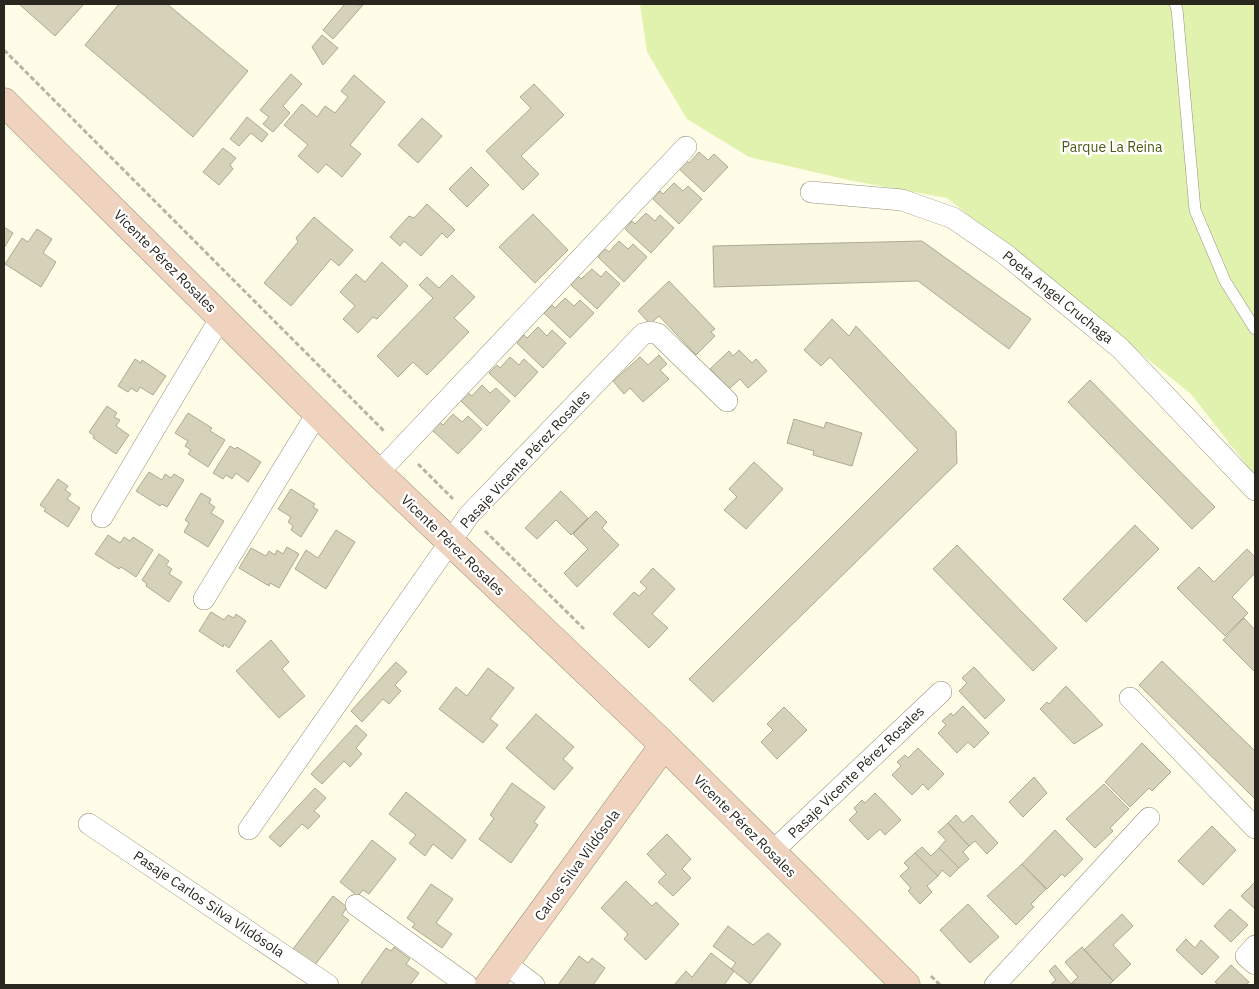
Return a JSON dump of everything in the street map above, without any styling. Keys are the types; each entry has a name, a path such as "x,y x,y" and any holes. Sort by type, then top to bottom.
{"main road":[{"name":"Vicente Pérez Rosales","path":"4,102 378,473 664,745 906,985"},
{"name":"Carlos Silva Vildósola","path":"489,985 664,745"}],"street":[{"path":"378,473 686,147"},
{"name":"Poeta Angel Cruchaga","path":"811,192 902,200 953,218 1005,254 1120,348 1255,490"},
{"path":"102,517 221,317"},
{"name":"Pasaje Vicente Pérez Rosales","path":"249,829 469,515 642,334 651,332 658,334 726,401"},
{"path":"204,599 318,412"},
{"name":"Pasaje Vicente Pérez Rosales","path":"772,852 941,692"},
{"path":"1130,698 1255,828"},
{"path":"995,985 1149,818"},
{"name":"Pasaje Carlos Silva Vildósola","path":"89,824 328,985"},
{"path":"356,905 467,985"},
{"path":"1255,946 1246,956 1255,964"},
{"path":"505,963 534,985"}],"lane":[{"path":"1174,4 1177,9 1195,210 1225,281 1255,329"}],"green space":[{"name":"Parque La Reina","path":"640,4 1255,4 1255,476 1191,394 947,198 853,181 749,157 687,119 647,52"}],"building":[{"path":"19,4 84,4 55,36"},
{"path":"119,4 167,4 248,71 193,137 85,45"},
{"path":"345,4 363,5 333,39 323,30"},
{"path":"322,35 338,48 323,65 312,47"},
{"path":"291,74 302,84 283,106 290,113 273,132 263,124 269,117 260,110"},
{"path":"354,75 385,102 350,145 361,154 342,177 326,164 318,173 298,156 308,145 284,125 302,104 317,117 325,106 335,113 348,97 341,91"},
{"path":"534,84 564,115 521,156 539,174 523,190 486,151 531,108 520,97"},
{"path":"247,117 268,134 262,142 251,133 239,146 230,139"},
{"path":"422,118 442,136 418,163 398,145"},
{"path":"223,148 236,158 230,165 233,169 219,185 203,172"},
{"path":"699,152 708,160 714,154 728,167 704,192 678,168 686,160 689,163"},
{"path":"471,167 489,185 467,207 449,189"},
{"path":"674,183 683,191 688,186 702,199 679,224 653,199 660,191 663,194"},
{"path":"427,204 455,230 447,238 442,233 421,256 404,241 400,246 390,237 409,216 414,218"},
{"path":"646,213 655,221 660,215 674,228 651,253 625,229 632,221 635,224"},
{"path":"533,214 568,250 535,283 499,247"},
{"path":"314,217 353,250 339,266 331,259 291,306 264,283 298,242 296,238"},
{"path":"4,227 13,233 4,248"},
{"path":"37,229 52,239 43,253 56,262 41,287 5,264 22,238 28,242"},
{"path":"619,241 628,249 633,244 647,257 624,282 598,257 605,249 609,252"},
{"path":"922,241 1031,319 1009,349 918,281 714,287 713,246"},
{"path":"382,262 408,286 377,319 373,317 358,333 343,319 355,306 340,292 356,274 365,282"},
{"path":"592,269 601,277 606,271 620,284 597,309 571,285 578,276 581,279"},
{"path":"452,275 475,297 454,318 469,332 427,375 413,362 398,377 377,356 433,298 419,285 427,277 439,288"},
{"path":"669,281 715,329 711,332 715,336 696,355 659,316 650,324 638,311"},
{"path":"565,298 574,306 580,300 594,313 570,338 544,313 552,305 555,308"},
{"path":"832,319 849,336 856,326 956,431 957,463 713,702 689,679 918,450 830,357 821,366 804,350"},
{"path":"538,327 547,336 552,330 566,343 543,368 517,343 524,335 527,338"},
{"path":"739,350 752,363 756,359 767,371 748,388 740,379 729,389 710,369 729,351 733,356"},
{"path":"659,355 667,364 660,370 669,379 643,402 630,388 624,394 613,381 640,357 648,365"},
{"path":"510,357 519,365 524,359 538,372 515,397 489,373 497,365 500,368"},
{"path":"135,359 141,363 142,360 166,376 153,395 140,387 137,392 131,388 128,392 118,386"},
{"path":"1090,380 1215,507 1192,529 1068,402"},
{"path":"482,385 490,393 496,388 510,401 487,426 461,401 468,393 472,396"},
{"path":"107,406 117,413 114,417 120,420 116,426 129,435 116,454 93,438 94,436 89,432"},
{"path":"188,413 212,428 210,431 225,440 208,467 188,454 191,450 185,446 188,441 175,433"},
{"path":"453,414 462,422 468,416 482,429 458,454 432,430 440,422 443,425"},
{"path":"794,419 824,428 826,422 862,433 852,466 813,455 814,451 787,443"},
{"path":"230,446 235,449 237,447 261,462 248,482 236,473 232,479 226,475 223,479 213,473"},
{"path":"754,462 783,489 746,529 724,510 737,497 729,489"},
{"path":"149,472 162,480 165,474 171,478 174,474 184,480 167,507 162,504 160,506 136,491"},
{"path":"58,479 68,486 65,490 71,494 67,499 80,508 68,527 44,511 46,509 40,505"},
{"path":"291,489 315,504 313,507 318,510 301,537 291,530 293,526 288,522 291,517 278,509"},
{"path":"561,491 588,518 571,535 556,520 537,539 525,528"},
{"path":"201,493 211,499 209,503 215,507 211,513 224,521 208,547 184,532 189,523 185,520"},
{"path":"596,511 607,522 602,528 619,545 577,587 564,573 588,549 573,534"},
{"path":"1135,525 1159,549 1086,622 1063,599"},
{"path":"336,530 355,542 326,589 295,569 306,550 318,558"},
{"path":"108,535 120,543 124,537 130,541 133,537 153,550 136,577 95,554"},
{"path":"957,545 1057,648 1033,671 933,569"},
{"path":"287,547 299,554 279,588 270,583 269,586 239,568 251,548 266,556 269,551 275,555 277,550 283,554"},
{"path":"1247,549 1255,557 1255,573 1232,597 1248,613 1225,636 1177,588 1199,567 1214,582"},
{"path":"159,554 169,561 166,565 172,569 169,574 182,582 169,602 146,586 147,584 142,580"},
{"path":"653,568 675,589 652,614 668,628 649,648 613,614 634,592 639,596 647,588 640,582"},
{"path":"211,612 224,620 228,615 234,618 236,614 246,621 229,648 224,644 223,647 199,631"},
{"path":"1244,618 1255,630 1255,672 1223,640"},
{"path":"271,640 289,662 282,669 305,696 279,718 236,671"},
{"path":"1162,661 1255,751 1255,799 1139,685"},
{"path":"396,662 407,672 395,685 401,691 389,704 383,699 362,722 351,711"},
{"path":"974,667 1005,700 985,719 959,691 967,683 962,678"},
{"path":"488,668 514,688 490,719 498,725 483,743 439,709 456,687 467,696"},
{"path":"1066,686 1103,725 1074,744 1040,709 1047,702 1049,704"},
{"path":"963,706 989,733 974,748 968,742 957,753 938,733 946,725 942,721 951,713 953,716"},
{"path":"784,707 807,730 777,759 761,742 773,730 767,724"},
{"path":"536,714 574,747 563,759 573,768 554,790 506,748"},
{"path":"356,725 367,735 356,748 362,754 350,767 344,761 322,784 311,774"},
{"path":"1142,743 1171,772 1152,791 1149,788 1130,807 1105,782"},
{"path":"918,748 944,774 928,790 923,784 912,795 892,775 901,766 897,762 905,755 908,758"},
{"path":"1034,777 1047,793 1023,817 1009,802"},
{"path":"512,783 545,807 534,822 538,825 511,863 479,839 494,818 490,815"},
{"path":"1104,784 1129,809 1110,828 1113,831 1095,848 1066,819"},
{"path":"315,788 326,798 314,811 320,816 308,829 302,824 280,847 269,837"},
{"path":"406,792 466,840 452,859 433,844 425,856 409,843 416,835 389,814"},
{"path":"875,793 901,820 885,835 880,829 868,840 849,820 857,812 854,808 862,800 865,803"},
{"path":"956,815 963,823 972,815 998,843 987,854 975,841 969,846 948,823"},
{"path":"948,823 969,846 963,852 969,859 959,868 939,848 946,840 938,832"},
{"path":"1212,826 1236,850 1203,885 1178,861"},
{"path":"1055,830 1083,859 1065,877 1062,874 1047,889 1022,864"},
{"path":"667,834 691,859 682,869 691,878 673,896 658,882 666,874 647,854"},
{"path":"372,840 396,859 369,894 363,890 358,896 340,882"},
{"path":"922,847 931,856 939,848 959,868 950,877 942,870 938,876 915,853"},
{"path":"915,853 938,876 927,886 932,892 920,904 908,891 911,888 900,876 909,868 904,863"},
{"path":"1022,864 1046,889 1031,904 1034,907 1016,925 987,896"},
{"path":"626,881 652,906 656,902 679,924 646,960 624,939 628,934 601,908"},
{"path":"1255,882 1255,909 1241,896"},
{"path":"431,884 453,899 436,923 452,934 442,948 412,927 415,924 407,918"},
{"path":"333,896 347,907 342,915 349,920 315,965 293,949"},
{"path":"968,904 999,937 970,963 940,930"},
{"path":"1230,909 1248,925 1231,942 1214,926"},
{"path":"1122,914 1133,926 1113,945 1131,964 1113,981 1084,950"},
{"path":"728,926 753,945 768,933 781,944 750,984 731,969 736,963 713,946"},
{"path":"1186,939 1195,948 1201,940 1219,957 1202,975 1176,950"},
{"path":"394,947 410,959 406,964 419,973 410,985 364,985 361,983 386,948 391,951"},
{"path":"1082,947 1113,981 1109,985 1071,984 1078,977 1065,962"},
{"path":"711,953 734,971 724,985 674,985 686,971 692,977"},
{"path":"579,956 588,963 592,958 605,968 593,985 558,985"},
{"path":"1055,965 1072,985 1050,985 1056,980 1049,971"},
{"path":"1231,965 1249,982 1245,985 1219,985 1215,982"}]}
